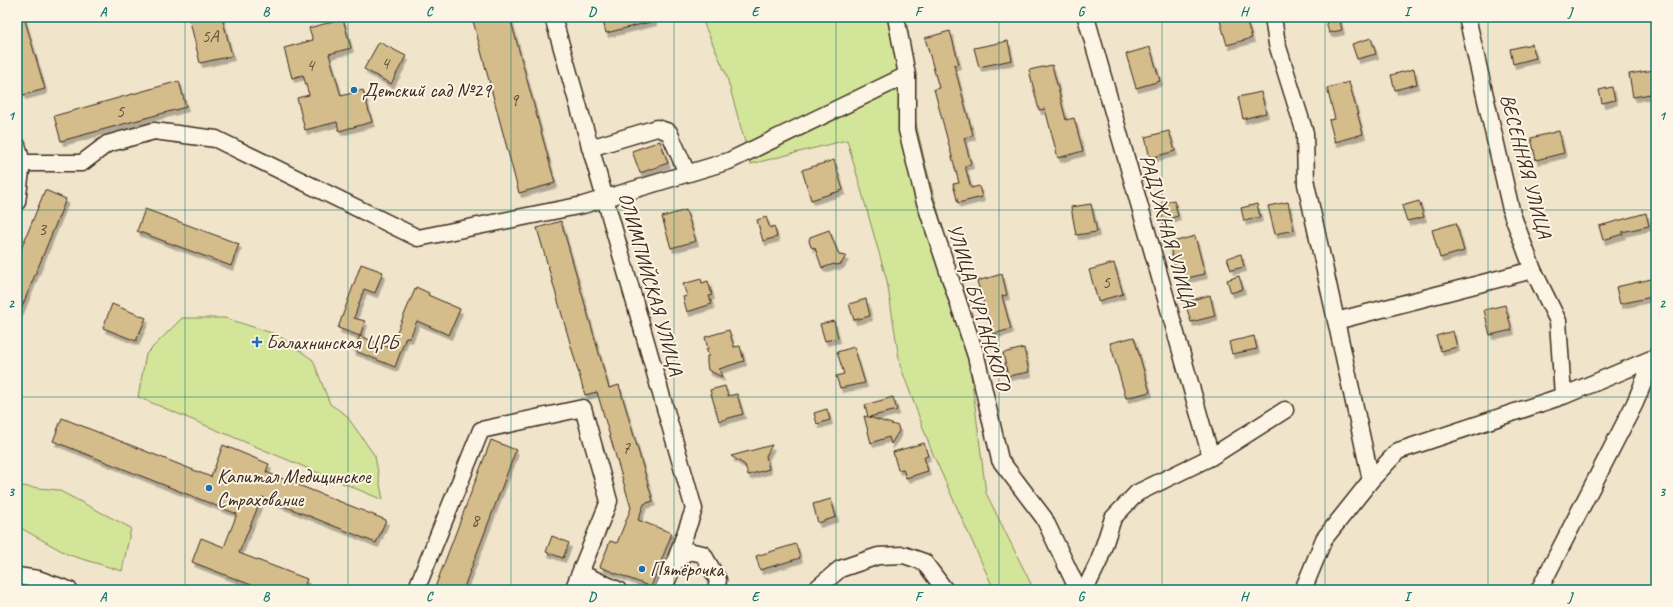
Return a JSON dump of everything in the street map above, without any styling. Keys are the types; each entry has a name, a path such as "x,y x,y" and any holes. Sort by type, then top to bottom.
{"street":[{"name":"ОЛИМПИЙСКАЯ УЛИЦА","path":"553,17 694,509 663,590"},
{"name":"УЛИЦА БУРГАНСКОГО","path":"896,17 907,75 907,130 924,199 976,356 1000,460 1044,518 1078,590"},
{"name":"РАДУЖНАЯ УЛИЦА","path":"1086,17 1211,456"},
{"path":"1273,17 1277,44 1305,133 1306,184 1370,480"},
{"name":"ВЕСЕННЯЯ УЛИЦА","path":"1467,17 1512,214 1533,270 1558,321 1563,396"},
{"path":"22,164 82,163 107,144 154,132 216,139 418,238 583,205 729,161 907,75"},
{"path":"590,148 657,128 669,132 687,173"},
{"path":"17,145 22,164 17,202"},
{"path":"1336,321 1533,270"},
{"path":"1303,590 1324,539 1370,480 1398,451 1563,396 1654,358"},
{"path":"1539,590 1635,403 1654,358"},
{"path":"416,590 481,430 583,408 609,501 573,590"},
{"path":"1085,590 1099,560 1113,518 1137,493 1211,456 1285,410"},
{"name":"ОЛИМПИЙСКАЯ УЛИЦА","path":"675,562 688,550 703,554 718,580 716,590"},
{"path":"815,590 840,569 878,556 904,555 924,562 945,590"},
{"path":"580,573 618,590"},
{"path":"17,576 38,579 69,590"}],"green space":[{"path":"701,17 892,17 925,163 952,263 967,343 986,493 1034,590 994,590 932,452 900,365 887,281 847,140 751,164 726,74"},
{"path":"182,318 225,318 278,335 313,360 330,404 346,415 375,456 383,500 138,397 146,354"},
{"path":"21,486 58,490 131,528 122,571 69,555 17,526 17,497"}],"building":[{"path":"17,17 24,17 45,89 23,95 17,73"},
{"path":"189,17 222,17 232,56 200,63"},
{"path":"472,17 510,17 555,183 519,193"},
{"path":"602,17 654,17 654,21 606,33"},
{"path":"1219,17 1245,17 1252,38 1227,45"},
{"path":"1325,17 1339,17 1342,30 1329,33"},
{"path":"343,19 351,48 329,54 341,96 363,90 372,122 339,131 337,122 305,130 297,98 309,95 303,75 292,78 284,48 313,40 309,28"},
{"path":"950,31 959,64 954,65 973,135 964,138 971,164 965,166 971,188 979,186 982,197 958,203 953,184 959,183 934,89 939,88 925,38"},
{"path":"1371,38 1376,54 1357,59 1352,44"},
{"path":"1008,41 1012,60 979,67 974,48"},
{"path":"379,42 406,56 391,84 364,69"},
{"path":"1532,44 1536,58 1513,64 1510,49"},
{"path":"1150,47 1160,81 1136,88 1126,54"},
{"path":"1052,65 1066,120 1074,118 1083,151 1058,158 1045,109 1039,110 1029,70"},
{"path":"1414,69 1417,84 1395,90 1391,75"},
{"path":"1654,70 1656,93 1633,97 1629,74"},
{"path":"179,81 186,107 61,141 54,116"},
{"path":"1349,82 1363,134 1335,142 1329,120 1335,119 1327,88"},
{"path":"1612,87 1615,100 1602,103 1599,90"},
{"path":"1261,92 1266,113 1243,119 1238,97"},
{"path":"1169,131 1175,151 1150,158 1145,137"},
{"path":"1559,131 1564,153 1536,160 1531,138"},
{"path":"660,141 668,163 640,173 632,151"},
{"path":"834,160 843,190 811,200 802,170"},
{"path":"45,190 66,199 17,319 17,259"},
{"path":"1174,200 1178,216 1161,221 1157,205"},
{"path":"1419,201 1424,217 1407,221 1402,206"},
{"path":"1288,202 1294,230 1275,234 1268,206"},
{"path":"1091,204 1097,232 1076,235 1071,207"},
{"path":"1257,204 1260,217 1244,221 1241,208"},
{"path":"145,209 239,244 231,266 137,231"},
{"path":"686,210 696,241 671,248 662,217"},
{"path":"1646,213 1649,226 1622,232 1623,234 1603,240 1599,226"},
{"path":"766,217 770,228 774,226 777,237 763,241 757,220"},
{"path":"561,221 609,388 619,385 653,501 644,504 638,520 672,533 651,587 600,567 610,541 617,543 631,508 597,392 585,395 537,228"},
{"path":"1456,223 1464,251 1440,258 1432,230"},
{"path":"829,230 839,255 846,256 841,264 834,264 822,268 815,248 811,247 809,241 810,237"},
{"path":"1195,236 1205,274 1178,280 1169,243"},
{"path":"1241,254 1244,267 1231,270 1227,258"},
{"path":"1114,263 1123,294 1098,301 1089,270"},
{"path":"361,264 383,272 375,293 364,289 354,318 365,321 360,336 338,328"},
{"path":"1002,274 1007,295 1002,296 1011,329 993,334 977,281"},
{"path":"1239,276 1243,289 1231,293 1227,280"},
{"path":"1656,278 1656,296 1620,304 1616,287"},
{"path":"701,279 702,283 708,281 712,295 709,296 712,304 687,312 683,297 687,296 683,284"},
{"path":"416,287 429,293 428,295 460,309 449,335 417,321 410,338 406,337 395,367 353,350 360,336 390,348"},
{"path":"1210,295 1215,316 1191,322 1185,302"},
{"path":"866,299 870,316 854,320 849,304"},
{"path":"112,304 146,318 136,341 103,328"},
{"path":"1505,305 1512,330 1490,335 1484,310"},
{"path":"834,321 838,338 825,341 820,324"},
{"path":"729,330 734,347 740,346 744,361 719,369 722,377 708,370 707,356 709,356 706,349 708,349 705,337"},
{"path":"1453,331 1457,347 1441,351 1436,336"},
{"path":"1254,336 1257,349 1232,354 1229,342"},
{"path":"1134,337 1150,392 1126,398 1110,343"},
{"path":"854,347 865,383 840,388 836,376 844,374 837,352"},
{"path":"1024,348 1029,372 1008,376 1003,353"},
{"path":"725,386 728,396 737,394 743,414 719,421 710,390"},
{"path":"893,397 897,410 869,417 898,426 899,431 891,444 889,437 871,443 864,416 868,417 865,405"},
{"path":"827,409 830,420 817,424 814,413"},
{"path":"62,418 211,477 223,445 269,464 266,472 386,520 376,543 262,497 239,553 307,579 303,590 264,590 192,562 201,538 224,547 237,514 53,441"},
{"path":"491,440 516,450 463,590 434,590"},
{"path":"924,443 928,456 924,457 928,471 906,478 903,469 898,470 893,452"},
{"path":"772,445 766,456 769,469 748,475 745,465 731,456"},
{"path":"831,499 836,517 818,523 813,504"},
{"path":"552,536 569,543 563,558 546,552"},
{"path":"796,544 800,558 760,570 756,556"}],"place":[{"name":"Детский сад №29","path":"354,90"},
{"name":"Балахнинская ЦРБ","path":"257,342"},
{"name":"Капитал Медицинское Страхование","path":"209,488"},
{"name":"Пятёрочка","path":"642,569"}]}
